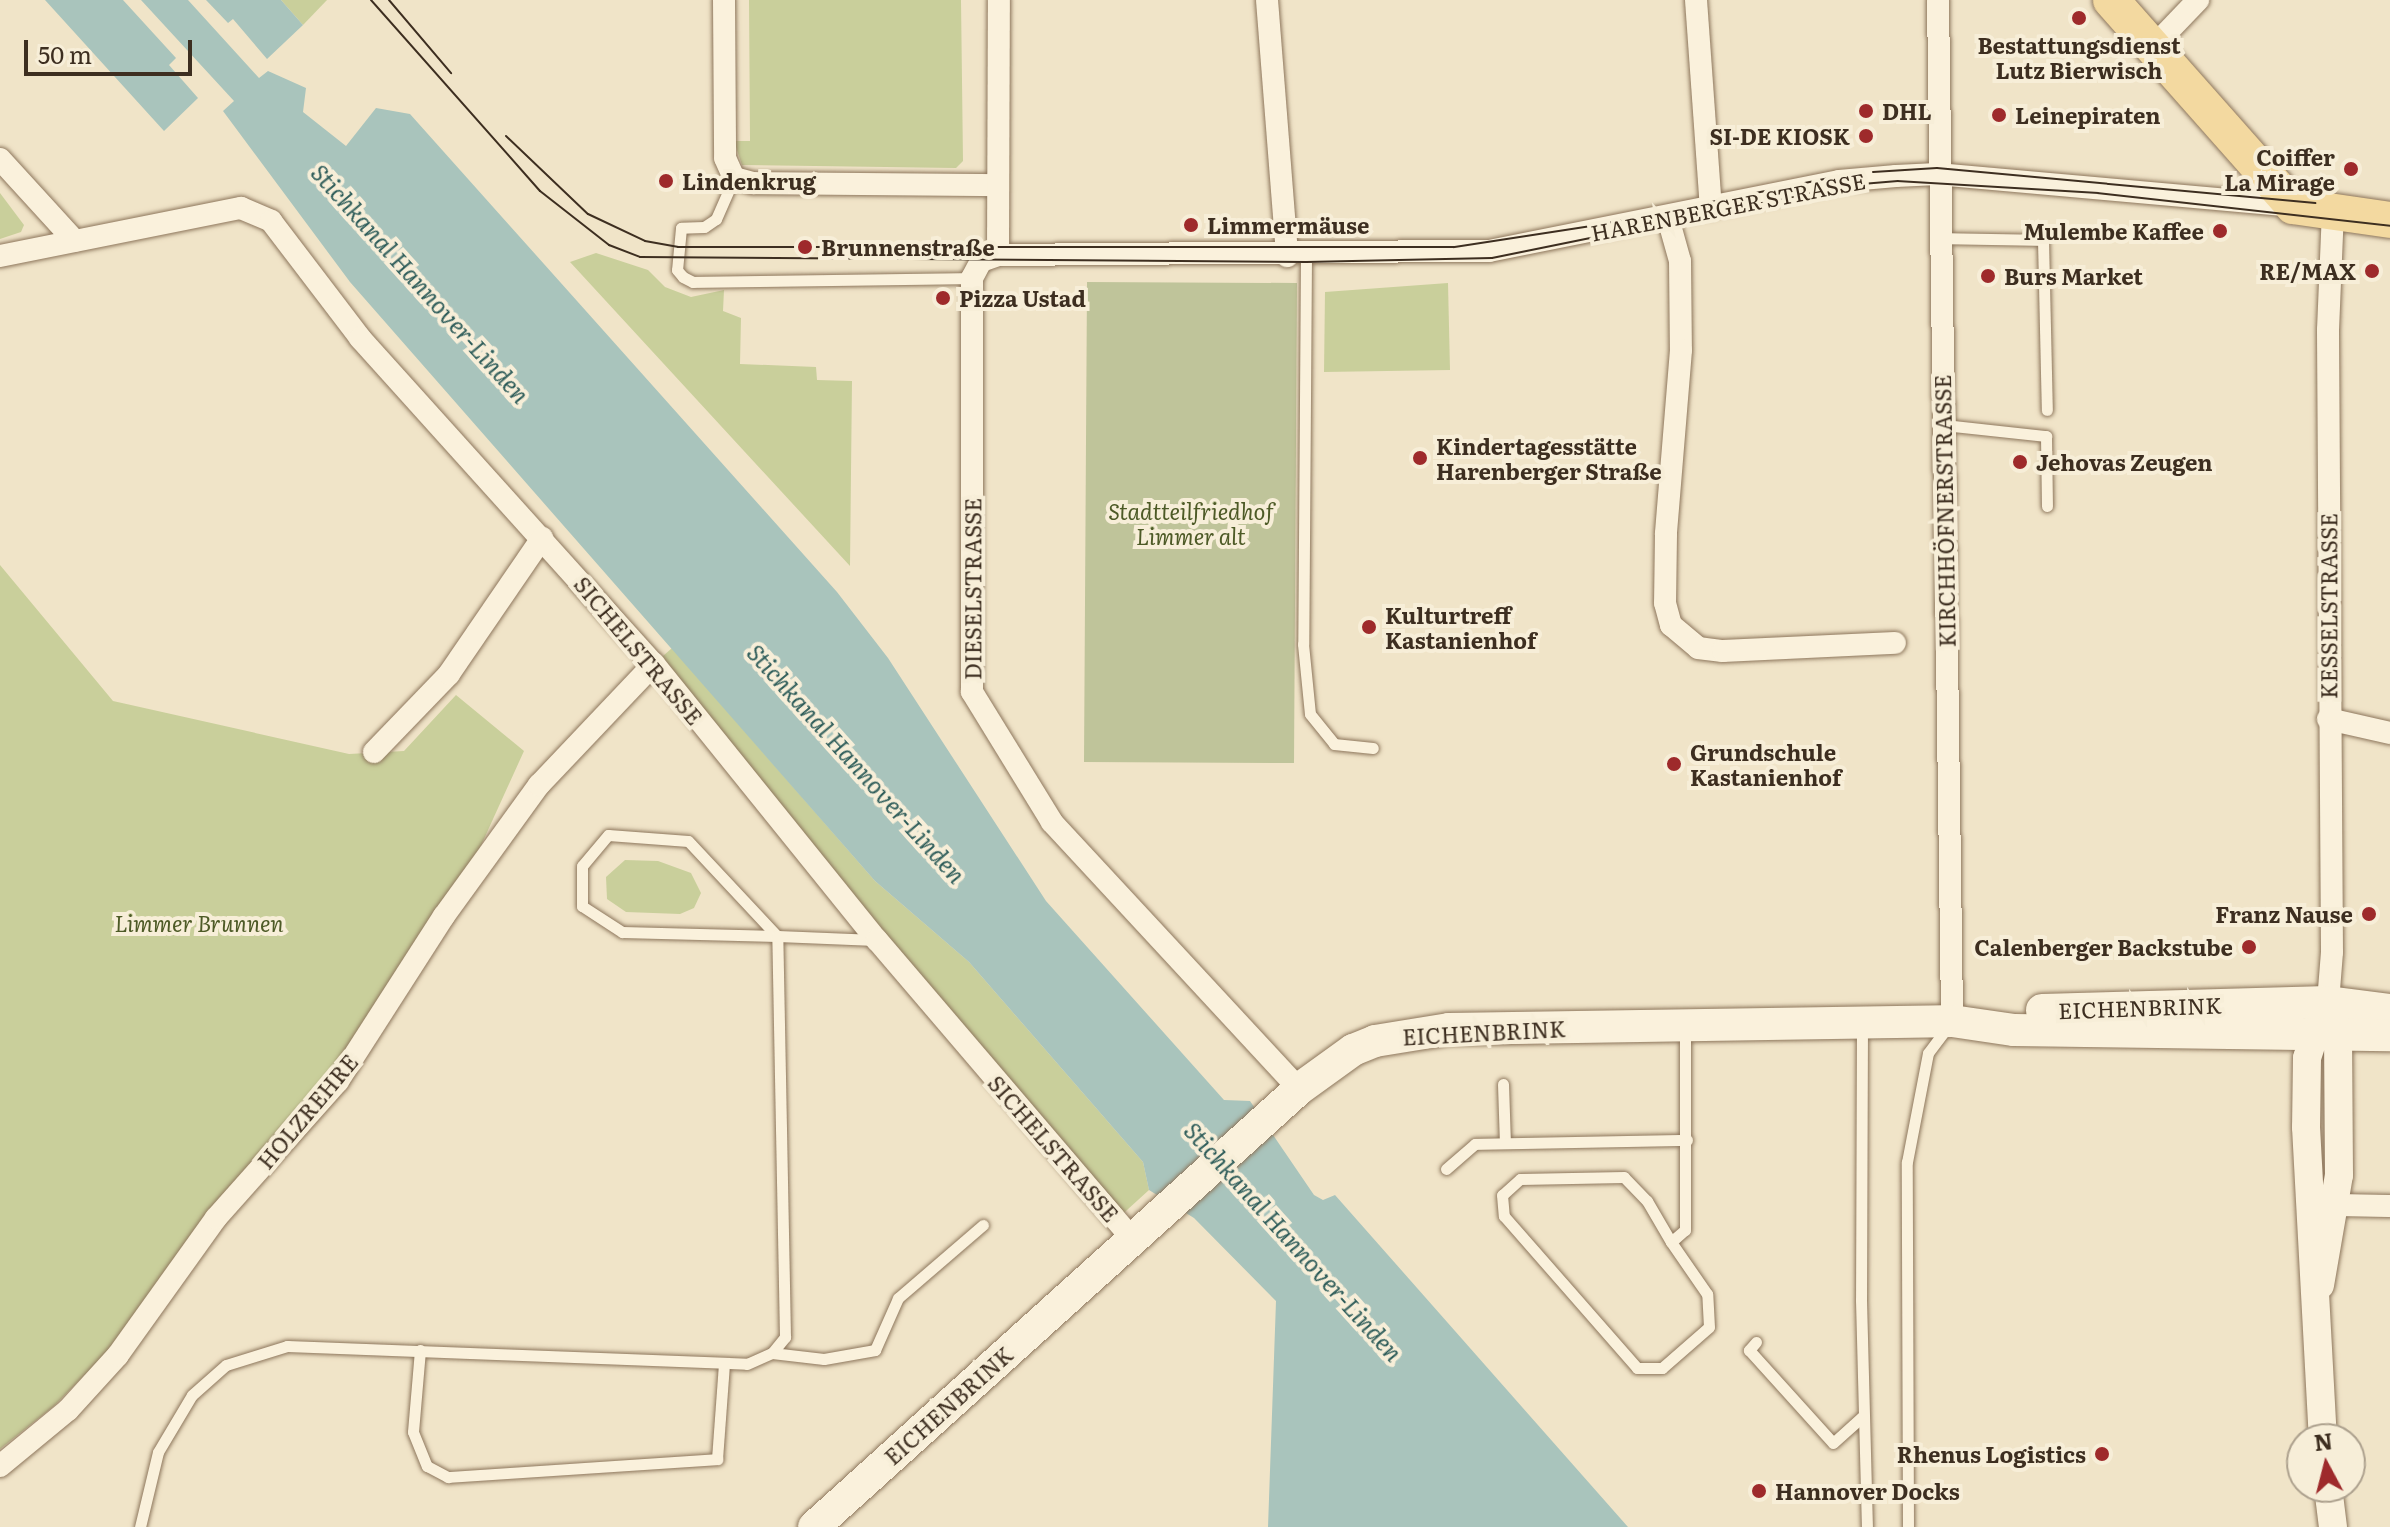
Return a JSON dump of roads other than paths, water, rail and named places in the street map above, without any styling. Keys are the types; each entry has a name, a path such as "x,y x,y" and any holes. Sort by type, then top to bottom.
{"main road":[{"path":"2111,0 2293,206 2390,220"},
{"name":"EICHENBRINK","path":"814,1527 1299,1089 1353,1050 1400,1034 1952,1021 2012,1011 2328,1002 2390,1010"},
{"name":"EICHENBRINK","path":"1952,1021 2014,1030 2390,1035"}],"street":[{"path":"724,0 725,158 734,178 753,183 998,185"},
{"name":"DIESELSTRASSE","path":"999,0 998,185 984,265 972,692 1052,822 1299,1089"},
{"path":"1267,0 1297,256"},
{"path":"1696,0 1711,207"},
{"name":"KIRCHHÖFNERSTRASSE","path":"1938,0 1937,174 1944,425 1952,1021"},
{"path":"2154,46 2198,0"},
{"path":"0,159 75,241"},
{"name":"HARENBERGER STRASSE","path":"984,265 1489,251 1668,218 1839,181 1937,174 2293,206"},
{"name":"SICHELSTRASSE","path":"0,256 241,208 262,213 360,338 654,664 877,940 1132,1239"},
{"name":"KESSELSTRASSE","path":"2328,1002 2332,944 2328,719 2328,330 2333,210"},
{"path":"1668,218 1680,261 1681,350 1666,534 1665,603 1671,625 1698,648 1723,651 1895,643"},
{"path":"374,752 449,674 542,538"},
{"name":"HOLZREHRE","path":"0,1466 68,1410 118,1355 216,1218 338,1081 444,916 539,785 654,664"},
{"path":"2328,719 2390,733"},
{"path":"2322,1423 2307,1196 2328,1002"},
{"path":"2316,1298 2336,1205 2325,1035"},
{"path":"2336,1205 2390,1206"},
{"path":"2330,1503 2333,1527"}],"lane":[{"name":"HARENBERGER STRASSE","path":"734,178 716,219 704,227 681,228 677,270 693,282 984,265"},
{"path":"1939,246 2043,240 2047,410"},
{"path":"1297,256 1303,644 1310,714 1334,744 1373,748"},
{"path":"1944,425 2046,436 2047,506"},
{"path":"140,1527 158,1452 192,1395 226,1365 287,1346 747,1364 772,1353 785,1337 777,936 688,841 608,835 582,866 582,906 622,932 777,936 877,940"},
{"path":"1908,1527 1907,1162 1928,1053 1952,1021"},
{"path":"1862,1023 1862,1417 1867,1527"},
{"path":"1671,1242 1685,1230 1685,1027"},
{"path":"1503,1084 1505,1143"},
{"path":"1446,1169 1475,1144 1687,1140"},
{"path":"1624,1177 1647,1201 1671,1242 1707,1294 1709,1327 1662,1368 1637,1368 1504,1216 1502,1195 1520,1179 1624,1177"},
{"path":"772,1353 824,1359 875,1350 898,1298 983,1225"},
{"path":"1756,1342 1749,1350 1833,1443 1862,1417"},
{"path":"420,1350 413,1432 427,1466 448,1477 717,1459 724,1363"}],"water":[{"path":"45,0 123,0 176,58 169,65 198,98 164,131"},
{"name":"Stichkanal Hannover-Linden","path":"141,0 188,0 259,78 268,71 306,88 303,112 346,146 376,108 410,114 837,592 888,658 1046,901 1224,1100 1250,1101 1314,1195 1323,1200 1335,1195 1628,1527 1268,1527 1276,1301 1194,1218 1149,1190 1143,1162 969,962 875,881 350,282 223,111 234,101"},
{"path":"206,0 281,0 303,25 267,59 233,19 228,23"}],"tram line":[{"path":"371,0 540,191 609,245 640,257 1306,262 1492,258 1850,185 1898,181 2098,193 2390,226"},
{"path":"389,0 451,73"},
{"path":"506,136 588,214 645,241 678,247 1454,247 1598,225 1829,178"},
{"path":"1873,172 1937,168 2315,203"}],"place":[{"name":"Bestattungsdienst Lutz Bierwisch","path":"2079,18"},
{"name":"DHL","path":"1866,111"},
{"name":"Leinepiraten","path":"1999,115"},
{"name":"SI-DE KIOSK","path":"1866,136"},
{"name":"Coiffer La Mirage","path":"2351,169"},
{"name":"Lindenkrug","path":"666,181"},
{"name":"Limmermäuse","path":"1191,225"},
{"name":"Mulembe Kaffee","path":"2220,231"},
{"name":"Brunnenstraße","path":"805,247"},
{"name":"RE/MAX","path":"2372,271"},
{"name":"Burs Market","path":"1988,276"},
{"name":"Pizza Ustad","path":"943,298"},
{"name":"Kindertagesstätte Harenberger Straße","path":"1420,458"},
{"name":"Jehovas Zeugen","path":"2020,462"},
{"name":"Kulturtreff Kastanienhof","path":"1369,627"},
{"name":"Grundschule Kastanienhof","path":"1674,764"},
{"name":"Franz Nause","path":"2369,914"},
{"name":"Calenberger Backstube","path":"2249,947"},
{"name":"Rhenus Logistics","path":"2102,1454"},
{"name":"Hannover Docks","path":"1759,1491"}],"park label":[{"name":"Stadtteilfriedhof Limmer alt","path":"1191,522"},
{"name":"Limmer Brunnen","path":"199,923"}]}
